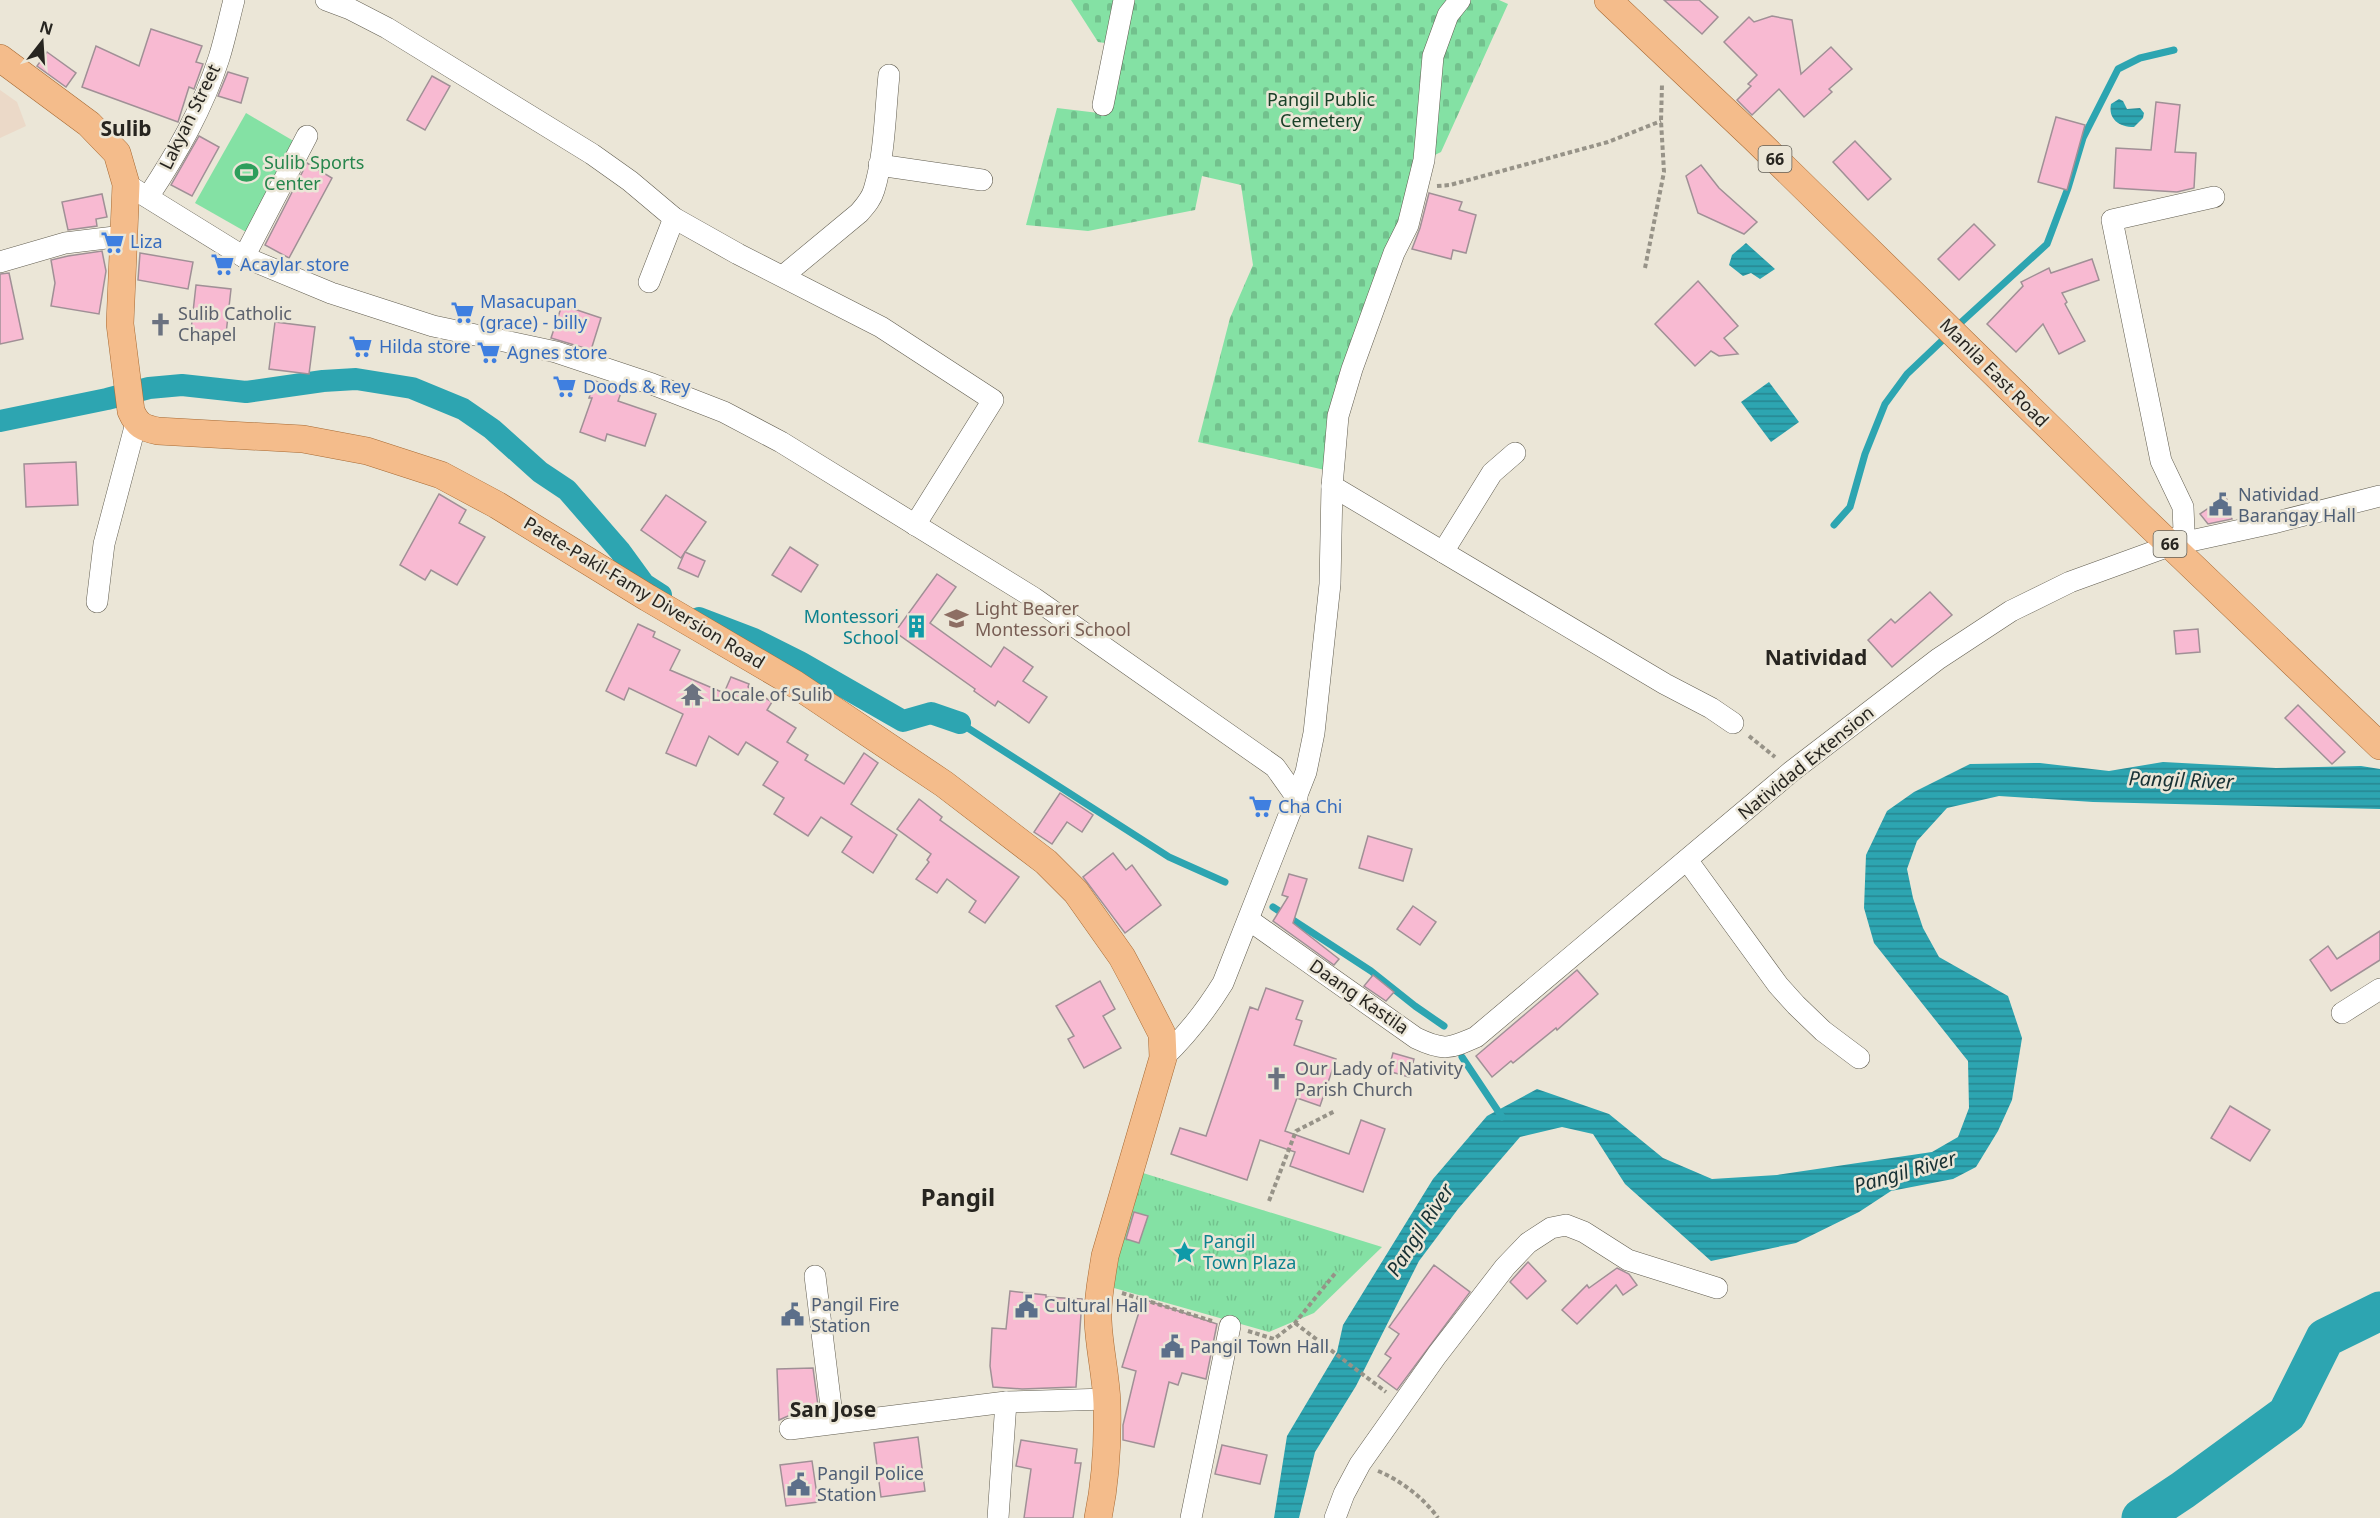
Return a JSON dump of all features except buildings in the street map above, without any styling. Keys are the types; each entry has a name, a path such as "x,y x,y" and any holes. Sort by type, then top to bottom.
{"main road":[{"name":"Manila East Road","path":"1608,0 2380,746"},
{"path":"0,58 71,109 103,137 117,153 137,190 123,236 120,324 125,372 133,413"},
{"name":"Paete-Pakil-Famy Diversion Road","path":"133,413 146,429 327,442 367,451 441,475 497,505 638,593 795,684 944,784 1046,862 1069,885 1089,908 1122,957 1162,1034 1163,1058 1105,1256 1099,1289 1098,1317 1107,1399 1106,1466 1098,1518"}],"street":[{"name":"Lakyan Street","path":"137,190 177,154 201,105 219,58 234,0"},
{"path":"326,0 350,9 387,28 592,154 630,181 674,218 738,254 881,327 993,399 915,525"},
{"path":"1103,105 1124,0"},
{"path":"1163,1058 1188,1035 1203,1016 1223,983 1306,772 1314,733 1330,584 1332,486 1337,425 1345,389 1394,253 1408,225 1424,160 1433,56 1449,15 1460,0"},
{"path":"783,276 859,213 869,202 874,191 879,165 889,75"},
{"path":"244,257 307,136"},
{"path":"879,165 982,180"},
{"path":"137,190 244,257 331,293 433,326 556,352 652,384 724,412 781,442 1035,598 1275,767 1297,798"},
{"path":"2172,545 2184,531 2183,507 2161,461 2112,220 2214,197"},
{"path":"649,282 674,218"},
{"path":"0,262 65,243 123,236"},
{"path":"97,602 104,544 133,413"},
{"path":"1443,552 1492,473 1515,453"},
{"path":"1332,486 1665,684 1711,708 1732,723"},
{"name":"Natividad Extension","path":"1476,1037 1792,771 1938,659 2011,611 2070,582 2172,545 2273,524 2380,496"},
{"path":"1687,860 1790,998 1823,1031 1859,1058"},
{"name":"Daang Kastila","path":"1249,920 1416,1038 1437,1048 1454,1047 1476,1037"},
{"path":"2342,1013 2380,989"},
{"path":"1335,1518 1344,1494 1360,1464 1437,1355 1505,1267 1528,1243 1551,1228 1566,1225 1575,1228 1628,1260 1717,1288"},
{"path":"815,1276 833,1423"},
{"path":"1191,1518 1230,1326"},
{"path":"790,1429 1006,1402 1107,1399"},
{"path":"998,1518 1006,1402"}],"path":[{"path":"1418,187 1450,185 1597,146 1661,121 1664,172 1646,268"},
{"path":"1732,723 1792,771"},
{"path":"1269,1201 1296,1131 1335,1111"},
{"path":"1099,1289 1126,1293 1274,1339 1295,1323 1337,1271"},
{"path":"1295,1323 1373,1382"},
{"path":"1360,1464 1386,1474 1404,1486 1420,1498 1438,1518"}],"shaded area":[{"path":"0,90 17,102 26,126 0,138"}],"green space":[{"path":"1071,0 1123,0 1112,44 1098,42"},
{"name":"Pangil Public Cemetery","path":"1131,0 1499,0 1508,4 1441,152 1414,165 1398,228 1325,470 1198,442 1230,318 1253,265 1241,185 1202,176 1195,210 1088,231 1026,225 1057,108 1107,114"},
{"name":"Sulib Sports Center","path":"246,113 297,143 246,232 195,203"},
{"path":"1143,1173 1382,1247 1314,1313 1269,1332 1114,1288 1110,1282"}],"water":[{"path":"2119,99 2123,101 2127,109 2140,108 2144,113 2143,118 2134,127 2119,124 2113,118 2111,104"},
{"path":"1746,243 1775,269 1760,279 1751,273 1743,276 1729,265 1732,255"},
{"path":"1769,382 1799,422 1771,442 1741,402"},
{"name":"Pangil River","path":"2163,762 2276,768 2361,766 2380,769 2380,809 2093,802 1999,796 1947,808 1917,841 1907,869 1913,898 1923,928 1939,957 2008,996 2022,1038 2012,1100 1998,1131 1976,1167 1953,1179 1891,1191 1859,1212 1796,1243 1711,1261 1625,1184 1593,1134 1562,1127 1520,1137 1458,1209 1419,1261 1356,1386 1315,1452 1299,1518 1274,1518 1287,1436 1337,1352 1343,1325 1433,1179 1487,1116 1537,1089 1609,1114 1663,1158 1712,1179 1777,1175 1932,1152 1958,1137 1969,1108 1968,1061 1874,943 1864,908 1866,855 1887,811 1914,792 1970,764 2040,763 2109,771"}],"waterway":[{"path":"1956,327 2047,244 2068,188 2083,138 2118,69 2140,58 2174,50"},
{"path":"1834,525 1850,507 1865,454 1885,404 1907,374 1948,335"},
{"path":"0,421 149,388 182,385 246,392 323,381 356,379 412,388 463,409 492,429 540,472 567,490 620,551 644,584 661,595"},
{"path":"699,618 754,639 800,662 903,721 931,713 960,723"},
{"path":"960,723 1169,857 1225,882"},
{"path":"1273,907 1371,971 1444,1026"},
{"path":"1462,1057 1502,1117"},
{"path":"2141,1518 2287,1414 2325,1338 2380,1311"}],"place":[{"name":"Sulib Sports Center","path":"246,173"},
{"name":"Liza","path":"112,242"},
{"name":"Acaylar store","path":"222,265"},
{"name":"Masacupan (grace) - billy","path":"462,312"},
{"name":"Sulib Catholic Chapel","path":"160,324"},
{"name":"Hilda store","path":"361,347"},
{"name":"Agnes store","path":"489,353"},
{"name":"Doods & Rey","path":"565,387"},
{"name":"Natividad Barangay Hall","path":"2220,505"},
{"name":"Light Bearer Montessori School","path":"957,619"},
{"name":"Montessori School","path":"917,627"},
{"name":"Locale of Sulib","path":"693,695"},
{"name":"Cha Chi","path":"1260,807"},
{"name":"Our Lady of Nativity Parish Church","path":"1277,1079"},
{"name":"Pangil Town Plaza","path":"1185,1252"},
{"name":"Cultural Hall","path":"1026,1306"},
{"name":"Pangil Fire Station","path":"793,1315"},
{"name":"Pangil Town Hall","path":"1172,1347"},
{"name":"Pangil Police Station","path":"799,1484"}],"district":[{"name":"Sulib","path":"126,129"},
{"name":"Natividad","path":"1816,658"},
{"name":"Pangil","path":"958,1198"},
{"name":"San Jose","path":"833,1410"}]}
